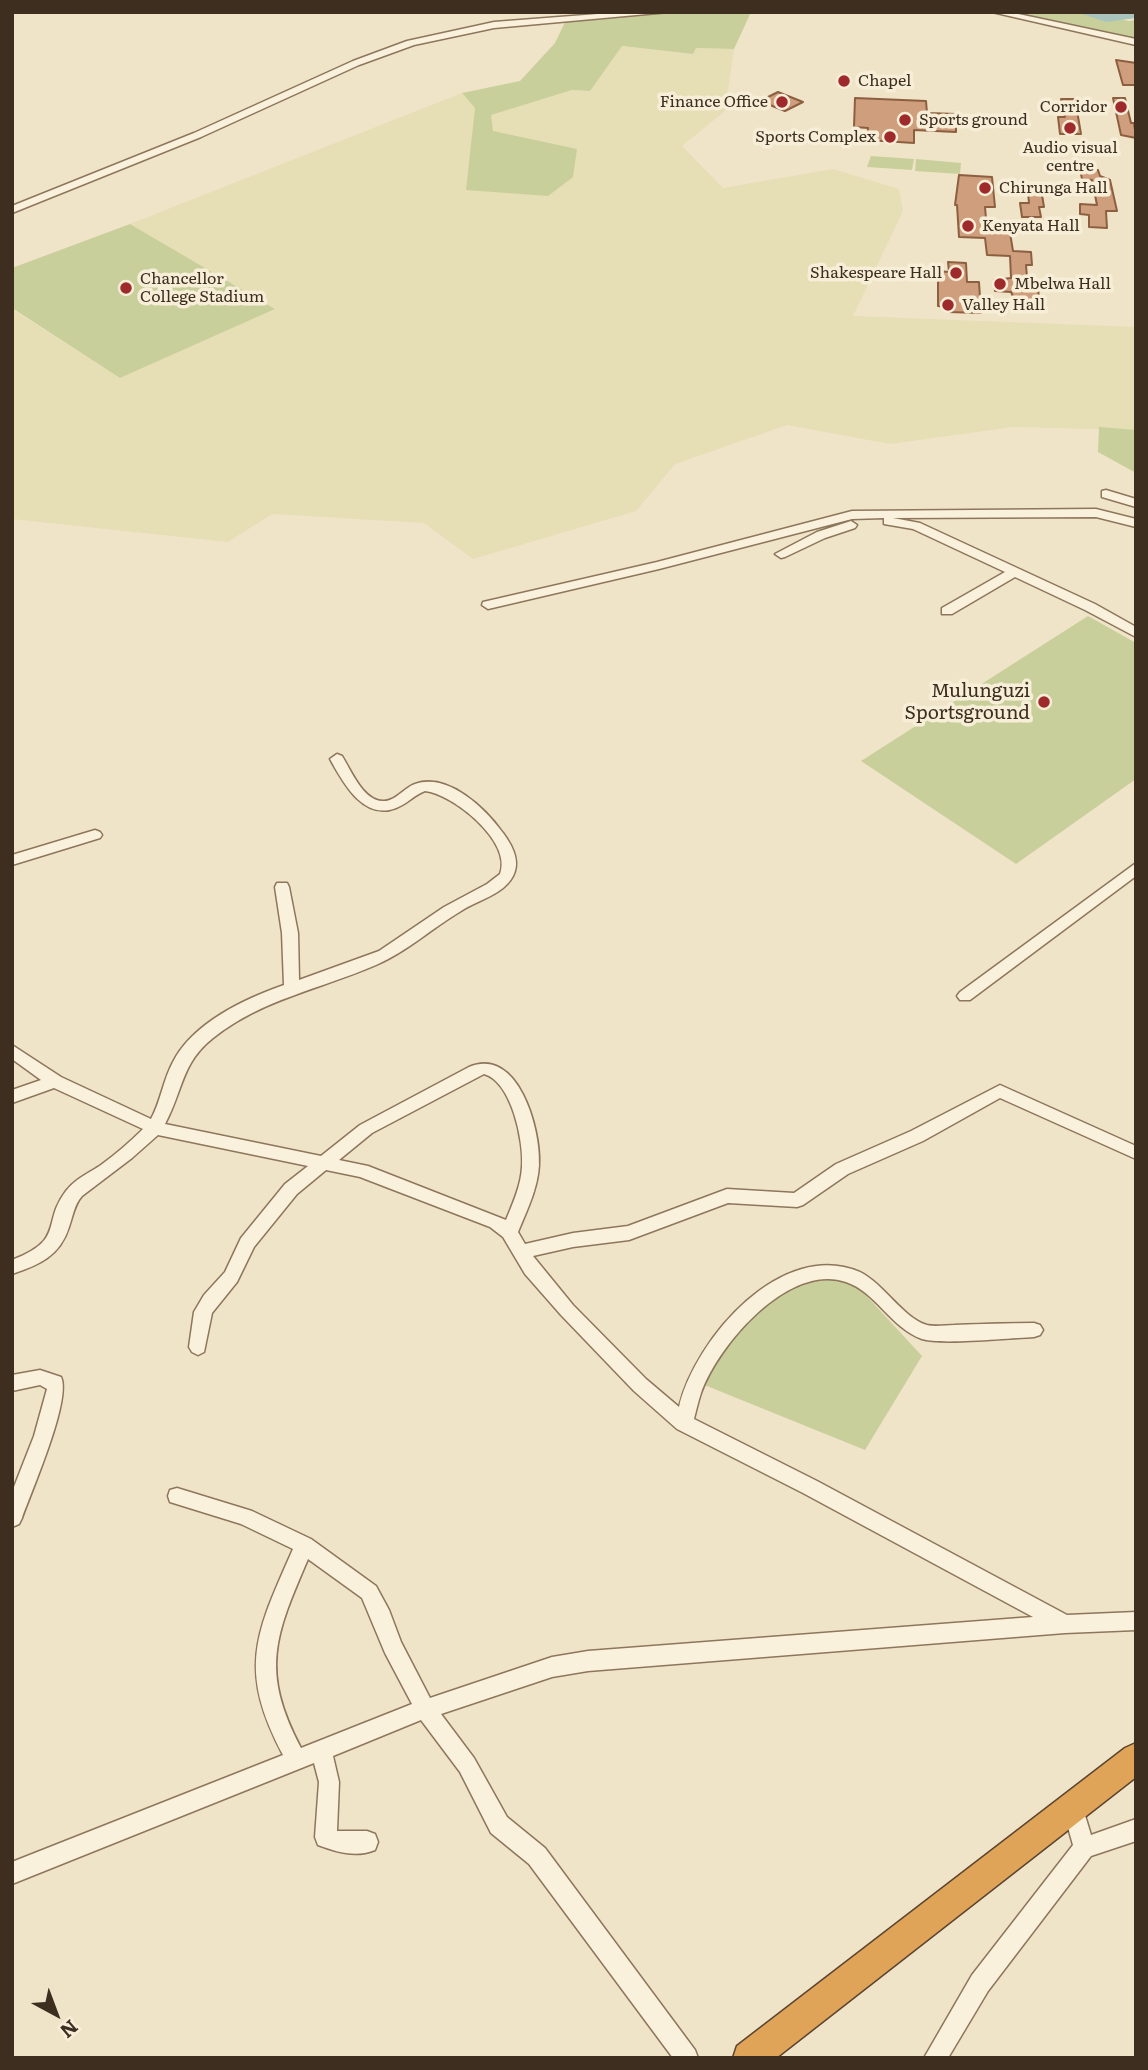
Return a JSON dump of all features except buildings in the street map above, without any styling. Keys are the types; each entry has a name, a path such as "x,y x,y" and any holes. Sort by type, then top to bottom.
{"highway":[{"path":"749,2058 1136,1758"}],"street":[{"path":"511,25 538,12"},
{"path":"12,210 222,125 333,72 390,50 448,33 665,12"},
{"path":"996,12 1136,42"},
{"path":"1106,494 1136,503"},
{"path":"488,604 659,565 852,514 1096,513 1136,523"},
{"path":"781,554 847,525 895,521 916,526 1136,633"},
{"path":"947,611 1014,572"},
{"path":"12,1267 36,1259 49,1249 58,1237 67,1204 74,1193 155,1128 177,1071 190,1047 221,1023 255,1003 383,956 412,939 457,905 498,884 508,874 510,861 491,825 453,796 425,786 413,790 393,804 377,804 356,791 337,759"},
{"path":"12,860 95,835"},
{"path":"965,996 1136,868"},
{"path":"282,887 290,933 292,988"},
{"path":"12,1051 55,1081 155,1128 362,1171 496,1222 509,1232 531,1269 567,1310 640,1385 684,1423 810,1487 1065,1624"},
{"path":"198,1347 203,1312 210,1300 231,1277 247,1243 291,1188 366,1129 485,1068 498,1073 513,1088 523,1119 531,1162 527,1189 509,1232"},
{"path":"12,1097 55,1081"},
{"path":"521,1252 573,1240 629,1233 727,1196 797,1200 842,1169 917,1136 1000,1091 1136,1153"},
{"path":"684,1423 693,1390 724,1341 754,1305 786,1281 813,1271 844,1273 866,1285 912,1327 926,1333 1034,1330"},
{"path":"12,1383 41,1377 50,1378 56,1389 43,1436 12,1518"},
{"path":"177,1496 245,1517 304,1545 369,1592 379,1610 392,1646 425,1709 467,1765 499,1825 537,1856 687,2058"},
{"path":"296,1759 275,1718 266,1685 266,1672 267,1646 304,1545"},
{"path":"12,1873 425,1709 552,1667 588,1661 1065,1624 1136,1621"},
{"path":"321,1749 329,1782 326,1837 341,1843 367,1843"},
{"path":"1073,1806 1084,1848"},
{"path":"935,2058 980,1983 1084,1848 1136,1830"}],"shaded area":[{"path":"621,46 693,54 695,48 734,49 725,111 682,146 723,188 833,169 899,189 903,211 853,316 1136,327 1136,430 1013,427 890,444 787,425 675,464 636,511 473,559 424,523 272,514 228,542 12,519 12,309 120,378 275,309 130,224 462,93 475,108 467,190 493,131 490,115 572,90 590,91"}],"green space":[{"path":"673,12 751,12 734,49 696,48 693,54 622,46 590,91 572,90 491,115 493,131 577,149 573,177 548,196 466,190 475,108 462,93 520,81 555,43 565,22"},
{"path":"996,12 1086,12 1136,20 1136,42"},
{"path":"871,156 914,159 912,170 867,167"},
{"path":"916,159 961,163 960,174 915,171"},
{"name":"Chancellor College Stadium","path":"130,224 275,309 120,378 12,308 12,268"},
{"path":"1099,427 1136,430 1136,473 1098,452"},
{"name":"Mulunguzi Sportsground","path":"1088,616 1136,643 1136,779 1016,864 861,761"},
{"path":"810,1272 851,1279 922,1356 865,1450 697,1382 761,1301"}],"waterway":[{"path":"1084,12 1106,18 1136,14"}],"place":[{"name":"Chapel","path":"844,81"},
{"name":"Finance Office","path":"782,102"},
{"name":"Corridor","path":"1121,107"},
{"name":"Sports ground","path":"905,120"},
{"name":"Audio visual centre","path":"1070,128"},
{"name":"Sports Complex","path":"890,137"},
{"name":"Chirunga Hall","path":"985,188"},
{"name":"Kenyata Hall","path":"968,226"},
{"name":"Shakespeare Hall","path":"956,273"},
{"name":"Mbelwa Hall","path":"1000,284"},
{"name":"Chancellor College Stadium","path":"126,288"},
{"name":"Valley Hall","path":"948,305"},
{"name":"Mulunguzi Sportsground","path":"1044,702"}]}
